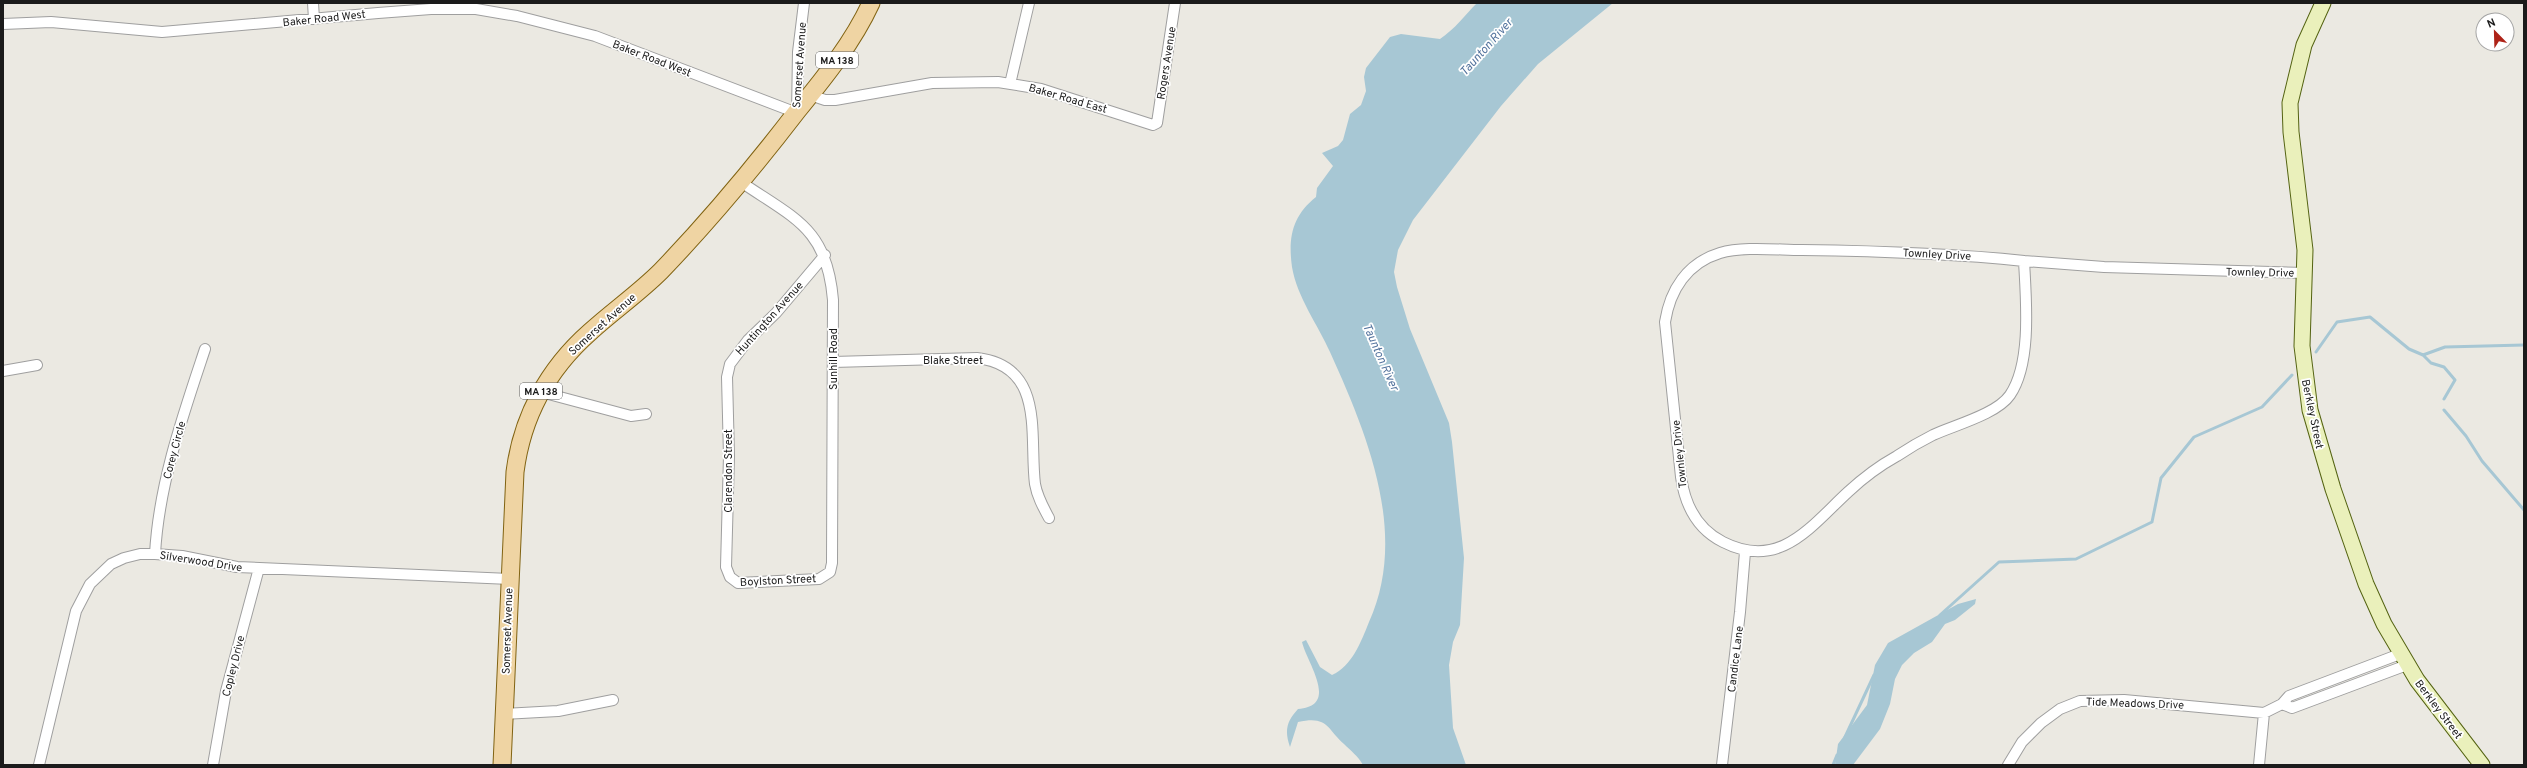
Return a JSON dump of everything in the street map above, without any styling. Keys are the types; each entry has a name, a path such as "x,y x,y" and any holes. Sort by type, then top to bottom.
{"main road":[{"name":"MA 138","path":"797,113 850,40 871,3"},
{"name":"Berkley Street","path":"2323,3 2304,45 2290,103 2291,132 2303,227 2305,273 2303,356 2311,418 2327,472 2366,584 2404,659 2482,765"},
{"name":"Somerset Avenue","path":"502,765 517,455 527,422 541,392 570,351 660,272 741,182 797,113"}],"street":[{"path":"313,3 314,19"},
{"name":"Somerset Avenue","path":"797,113 798,52 804,3"},
{"path":"1010,84 1029,3"},
{"name":"Rogers Avenue","path":"1157,123 1175,3"},
{"name":"Baker Road West","path":"3,24 51,22 162,32 436,9 476,9 517,16 595,36 797,113"},
{"name":"Baker Road East","path":"810,95 825,100 835,100 932,83 983,81 1041,89 1153,125 1157,123"},
{"name":"Sunhill Road","path":"741,182 806,228 816,240 825,256 833,300 832,563 827,575"},
{"name":"Townley Drive","path":"1745,552 1716,539 1705,530 1691,511 1683,491 1665,322 1671,295 1681,279 1700,263 1721,253 1731,251 1942,253 2098,267 2305,273"},
{"name":"Huntington Avenue","path":"730,364 743,346 776,313 825,256"},
{"path":"1745,552 1773,549 1794,541 1863,478 1933,435 2000,404 2009,396 2019,375 2024,349 2026,305 2024,261"},
{"name":"Corey Circle","path":"155,554 156,531 168,471 205,349"},
{"name":"Blake Street","path":"833,362 977,358 987,359 1006,368 1021,383 1029,401 1033,423 1035,484 1049,518"},
{"name":"Clarendon Street","path":"730,364 727,377 729,482 726,567 730,577"},
{"path":"3,371 37,365"},
{"path":"541,392 631,416 646,414"},
{"name":"Candice Lane","path":"1722,765 1740,612 1745,552"},
{"name":"Silverwood Drive","path":"39,765 76,611 82,595 90,584 111,564 140,554 155,554 182,556 236,567 510,579"},
{"name":"Copley Drive","path":"213,765 231,672 259,568"},
{"name":"Boylston Street","path":"730,577 742,584 815,579 827,575"},
{"path":"2259,765 2264,713 2282,704 2292,708 2404,659"},
{"path":"504,714 558,711 613,700"},
{"name":"Tide Meadows Drive","path":"2008,765 2022,742 2041,723 2060,709 2080,701 2124,700 2264,713"}],"water":[{"name":"Taunton River","path":"1477,3 1613,3 1538,64 1501,106 1413,220 1398,250 1394,272 1397,287 1410,329 1449,423 1452,442 1464,558 1460,625 1453,642 1449,665 1453,728 1466,765 1363,765 1357,756 1326,725 1321,722 1308,720 1298,722 1290,747 1287,736 1289,722 1294,713 1298,709 1310,706 1317,700 1319,692 1318,682 1302,642 1306,640 1320,667 1332,675 1345,666 1355,653 1369,622 1380,588 1385,554 1384,520 1378,485 1369,450 1344,384 1325,342 1298,289 1292,267 1292,237 1297,220 1308,204 1316,197 1317,188 1333,166 1322,153 1338,146 1343,140 1350,114 1361,105 1366,91 1364,77 1366,68 1390,37 1401,34 1440,39"},
{"path":"1976,599 1975,604 1955,620 1945,624 1932,642 1914,653 1902,665 1895,679 1890,704 1880,729 1853,765 1835,765 1838,744 1867,705 1875,665 1888,643 1958,604"}],"waterway":[{"path":"2316,352 2337,322 2370,317 2409,349 2423,355 2445,347 2524,345"},
{"path":"2423,355 2431,363 2444,367 2455,380 2444,399"},
{"path":"1940,615 1999,562 2076,559 2152,522 2161,478 2194,437 2262,407 2292,375"},
{"path":"2444,410 2466,436 2482,461 2524,510"},
{"path":"1845,737 1874,675"},
{"path":"1833,765 1837,755"}]}
